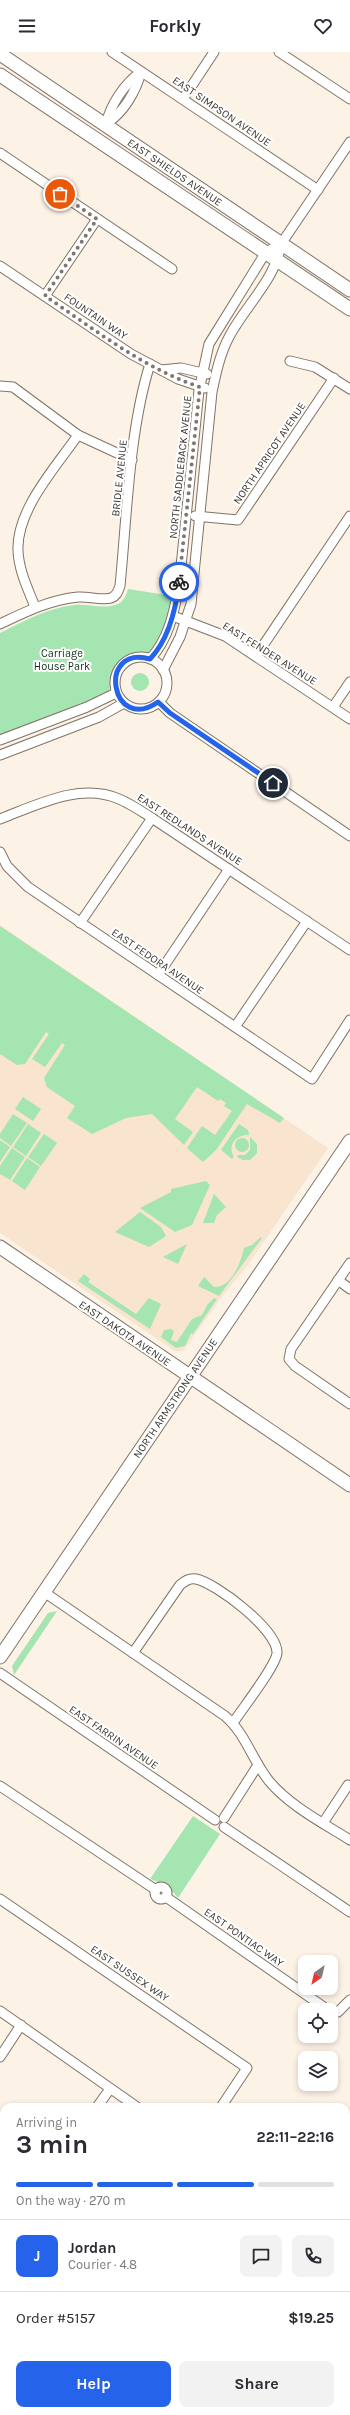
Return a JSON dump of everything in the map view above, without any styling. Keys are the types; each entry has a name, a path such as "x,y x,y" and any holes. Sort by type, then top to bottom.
{"street":[{"name":"EAST SIMPSON AVENUE","path":"112,52 318,190"},
{"path":"183,99 214,52"},
{"path":"279,52 350,99"},
{"name":"EAST SHIELDS AVENUE","path":"0,54 106,124 350,290"},
{"path":"106,124 117,117 138,84 141,72"},
{"name":"EAST SHIELDS AVENUE","path":"0,75 279,260 350,309"},
{"path":"163,670 187,620 191,604 201,517 212,389 215,376 229,337 279,260 281,244 350,142"},
{"path":"0,153 172,268"},
{"path":"45,296 97,219"},
{"path":"266,252 281,244"},
{"name":"NORTH SADDLEBACK AVENUE","path":"150,659 163,640 173,616 188,515 200,387 209,344 266,252"},
{"name":"FOUNTAIN WAY","path":"0,266 131,354 178,379 200,387 212,389"},
{"path":"290,360 315,367 350,389"},
{"name":"BRIDLE AVENUE","path":"35,607 66,598 111,598 116,595 120,586 132,460 143,384 150,364"},
{"path":"161,370 181,368 215,376"},
{"name":"NORTH APRICOT AVENUE","path":"188,515 238,520 334,378"},
{"path":"0,386 13,388 78,435 132,460"},
{"path":"0,624 35,607 22,573 18,551 20,532 30,505 78,435"},
{"path":"256,656 350,516"},
{"name":"EAST FENDER AVENUE","path":"173,616 187,620 225,636 350,719"},
{"path":"135,658 150,659 163,670 167,684 165,692 158,702 149,708 140,709 124,703 116,693 116,675 120,667 135,658"},
{"path":"333,707 350,682"},
{"path":"0,740 87,707 116,693"},
{"path":"158,702 170,713 350,836"},
{"path":"0,756 99,717 124,703"},
{"name":"EAST REDLANDS AVENUE","path":"0,820 58,798 87,794 103,794 119,799 152,818 350,950"},
{"path":"80,923 152,818"},
{"name":"EAST FEDORA AVENUE","path":"0,852 7,866 28,887 312,1079 350,1020"},
{"path":"158,975 229,869"},
{"path":"235,1027 307,921"},
{"name":"NORTH ARMSTRONG AVENUE","path":"0,1657 190,1376 349,1145"},
{"name":"EAST DAKOTA AVENUE","path":"0,1247 350,1486"},
{"path":"350,1263 291,1350 289,1359 295,1366 350,1404"},
{"path":"338,1280 350,1289"},
{"path":"133,1653 180,1585 187,1580 195,1579 206,1583 258,1620 276,1644 276,1660 233,1723"},
{"path":"44,1592 233,1723 246,1740 258,1765 280,1792 350,1840"},
{"name":"EAST FARRIN AVENUE","path":"0,1673 221,1821 350,1912"},
{"path":"221,1821 258,1765"},
{"path":"323,1822 348,1785"},
{"name":"EAST PONTIAC WAY","path":"0,1786 156,1890 159,1888 165,1888 167,1891 166,1897 318,2003"},
{"name":"EAST SUSSEX WAY","path":"0,1898 247,2068 224,2103"},
{"path":"338,2010 350,2000"},
{"path":"0,2011 131,2103"},
{"path":"0,2057 21,2025"},
{"path":"100,2103 110,2089"}],"shaded area":[{"path":"0,925 328,1148 245,1269 224,1294 183,1351 175,1351 0,1233"}],"green space":[{"name":"Carriage House Park","path":"128,589 173,596 165,625 152,651 146,653 136,653 122,658 115,667 109,691 90,702 0,736 0,633 45,612 55,609 75,605 105,607 118,604 125,597"},
{"path":"136,673 144,673 149,678 147,689 144,691 136,691 131,686 131,678"},
{"path":"0,926 284,1118 280,1123 247,1104 216,1150 203,1162 187,1148 202,1126 215,1135 232,1111 224,1106 226,1103 220,1099 218,1101 197,1087 175,1119 193,1132 184,1145 152,1114 126,1118 92,1134 67,1118 75,1106 47,1087 44,1078 65,1045 62,1043 45,1067 32,1059 49,1034 46,1032 25,1064 17,1065 0,1054"},
{"path":"23,1097 41,1109 33,1121 15,1109"},
{"path":"13,1114 27,1123 11,1146 0,1138 0,1134"},
{"path":"28,1124 41,1133 26,1156 13,1147"},
{"path":"239,1124 248,1130 249,1135 240,1136 234,1141 232,1145 232,1153 234,1157 232,1159 221,1150"},
{"path":"44,1134 57,1143 41,1166 28,1157"},
{"path":"250,1137 257,1144 257,1153 250,1160 243,1160 237,1157 238,1155 245,1155 250,1150"},
{"path":"239,1138 245,1138 249,1142 249,1148 245,1152 239,1152 235,1148 235,1142"},
{"path":"0,1140 10,1147 0,1162"},
{"path":"12,1148 25,1157 10,1180 0,1174 0,1166"},
{"path":"27,1158 40,1167 25,1190 12,1181"},
{"path":"206,1181 210,1185 192,1225 175,1232 140,1208 171,1192 171,1189"},
{"path":"214,1194 226,1207 217,1215 214,1223 203,1223"},
{"path":"140,1212 161,1227 166,1236 149,1247 115,1232"},
{"path":"261,1237 262,1238 219,1296 198,1286 204,1277 214,1287 226,1283 235,1273 241,1260 244,1248 252,1245"},
{"path":"187,1244 178,1264 163,1257"},
{"path":"84,1274 90,1279 88,1282 136,1314 149,1298 161,1304 150,1329 78,1281"},
{"path":"214,1298 217,1299 193,1334 191,1333 185,1346 176,1348 161,1337 164,1330 171,1329 174,1331 171,1340 177,1342 192,1319 202,1315 207,1305"},
{"path":"57,1611 14,1675 12,1666 48,1613"},
{"path":"193,1816 220,1834 178,1898 167,1885 150,1879"}],"way so far":[{"path":"60,194 97,219 45,296 131,354 178,379 200,387 188,515 179,582"}],"route":[{"path":"179,582 173,616 168,631 159,648 150,659 144,657 135,658 126,661 120,667 114,684 116,693 124,703 131,707 140,709 149,708 158,702 170,713 273,783"}]}
